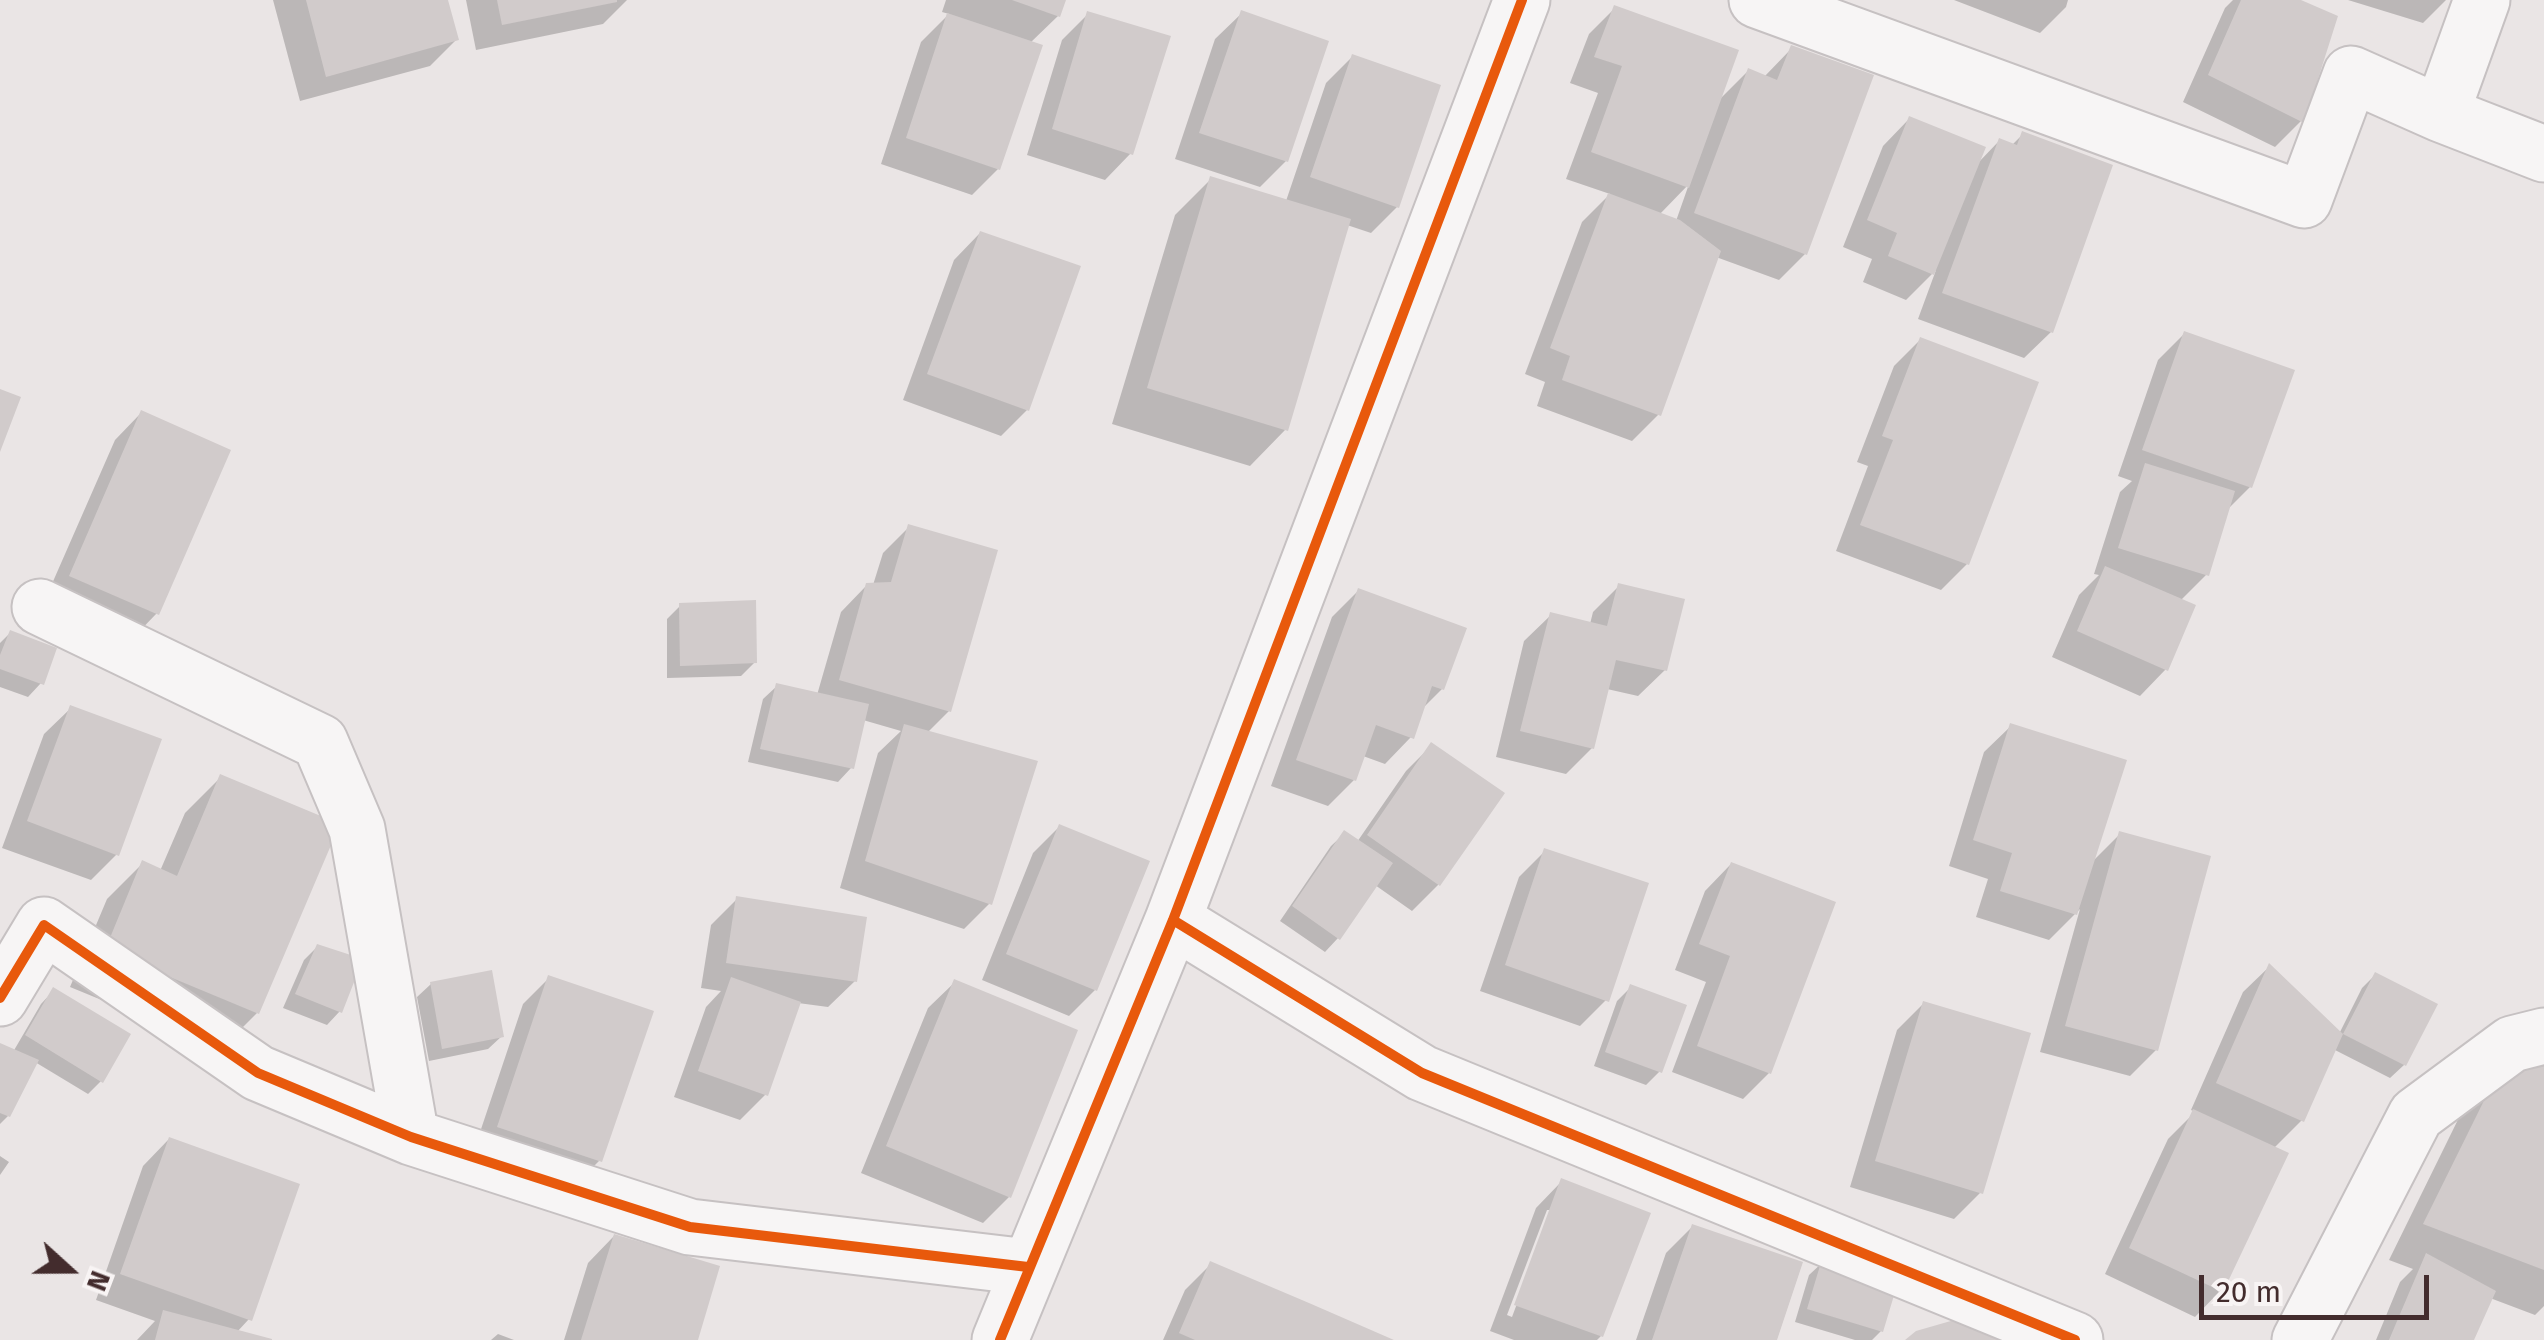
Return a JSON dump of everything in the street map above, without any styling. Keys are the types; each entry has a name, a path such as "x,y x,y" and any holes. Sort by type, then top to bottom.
{"street":[{"path":"1000,1340 1173,920 1522,0"},
{"path":"1756,0 2304,200 2351,74 2544,154"},
{"path":"2441,114 2482,0"},
{"path":"40,607 320,742 357,829 411,1137"},
{"path":"1173,920 1422,1073 2075,1340"},
{"path":"0,998 44,925 258,1072 411,1137 690,1227 1028,1267"},
{"path":"2300,1340 2416,1115 2512,1044 2544,1036"}],"building":[{"path":"306,0 448,0 459,40 326,77"},
{"path":"497,0 617,0 617,2 502,25"},
{"path":"1012,0 1066,0 1060,17"},
{"path":"2241,0 2301,0 2338,16 2304,123 2208,75"},
{"path":"1614,5 1739,50 1689,188 1591,152 1622,66 1594,57"},
{"path":"1241,10 1329,41 1288,162 1199,133"},
{"path":"1087,11 1171,36 1133,155 1052,129"},
{"path":"947,13 1043,45 1000,170 906,138"},
{"path":"1791,45 1874,75 1807,255 1694,213 1748,68 1777,80"},
{"path":"1352,54 1441,85 1399,208 1310,177"},
{"path":"1909,116 1986,147 1934,275 1888,256 1897,233 1867,220"},
{"path":"2022,131 2113,165 2053,333 1942,293 1999,138 2017,145"},
{"path":"1210,176 1351,219 1288,431 1147,388"},
{"path":"1608,193 1680,220 1721,251 1661,416 1562,380 1570,356 1550,348"},
{"path":"980,231 1081,266 1029,411 927,374"},
{"path":"2184,331 2295,370 2252,488 2142,450"},
{"path":"1920,337 2039,382 1969,565 1860,525 1893,440 1882,436"},
{"path":"0,389 21,397 0,452"},
{"path":"141,410 231,450 159,615 69,576"},
{"path":"2145,463 2235,491 2209,576 2118,548"},
{"path":"908,524 998,550 951,712 839,680 866,583 891,582"},
{"path":"2105,566 2196,605 2168,671 2077,631"},
{"path":"1618,583 1685,599 1667,671 1616,660 1594,749 1520,731 1550,612 1607,626"},
{"path":"1358,588 1467,628 1444,690 1432,686 1414,739 1376,725 1356,781 1296,760"},
{"path":"756,600 757,663 680,666 679,603"},
{"path":"10,630 57,648 44,685 0,669 0,655"},
{"path":"776,683 869,704 854,769 760,749"},
{"path":"70,705 162,739 119,856 27,821"},
{"path":"2010,723 2127,760 2077,915 2000,891 2012,853 1973,840"},
{"path":"904,724 1038,761 992,905 865,861"},
{"path":"1431,742 1505,793 1440,886 1367,835"},
{"path":"220,774 340,824 259,1014 105,950 142,860 177,876"},
{"path":"1059,824 1150,861 1097,991 1006,954"},
{"path":"1344,830 1393,863 1340,940 1292,906"},
{"path":"2119,831 2211,856 2158,1051 2065,1026"},
{"path":"1544,848 1649,883 1609,1002 1505,965"},
{"path":"1731,862 1836,902 1771,1074 1697,1046 1730,956 1699,944"},
{"path":"736,896 867,917 857,982 726,963"},
{"path":"317,944 363,959 342,1013 295,994"},
{"path":"2269,963 2343,1034 2304,1122 2216,1083"},
{"path":"492,970 504,1037 442,1049 430,982"},
{"path":"2375,972 2438,1004 2406,1066 2343,1034"},
{"path":"548,975 654,1011 602,1162 497,1127"},
{"path":"731,977 801,1002 768,1096 698,1071"},
{"path":"954,979 1078,1030 1011,1198 886,1146"},
{"path":"1630,984 1687,1005 1662,1073 1605,1052"},
{"path":"53,987 131,1034 103,1083 25,1035"},
{"path":"1923,1001 2031,1033 1983,1194 1875,1161"},
{"path":"0,1043 39,1060 10,1117 0,1113"},
{"path":"2512,1044 2544,1054 2544,1270 2423,1224"},
{"path":"2193,1109 2289,1153 2223,1292 2129,1248"},
{"path":"169,1137 300,1184 252,1321 120,1274"},
{"path":"1561,1178 1651,1213 1603,1337 1514,1305"},
{"path":"1692,1224 1803,1262 1777,1340 1652,1340"},
{"path":"614,1234 720,1266 698,1340 581,1340"},
{"path":"2426,1253 2496,1291 2474,1340 2389,1340"},
{"path":"1822,1259 1898,1282 1883,1332 1807,1309"},
{"path":"1210,1261 1394,1340 1195,1340 1179,1333"},
{"path":"163,1310 272,1339 272,1340 155,1340"},
{"path":"1989,1310 2019,1340 1905,1340 1916,1331"}],"cycle path":[{"path":"1000,1340 1173,920 1522,0"},
{"path":"1173,920 1422,1073 2075,1340"},
{"path":"0,998 44,925 258,1073 411,1137 690,1227 1028,1267"}]}
